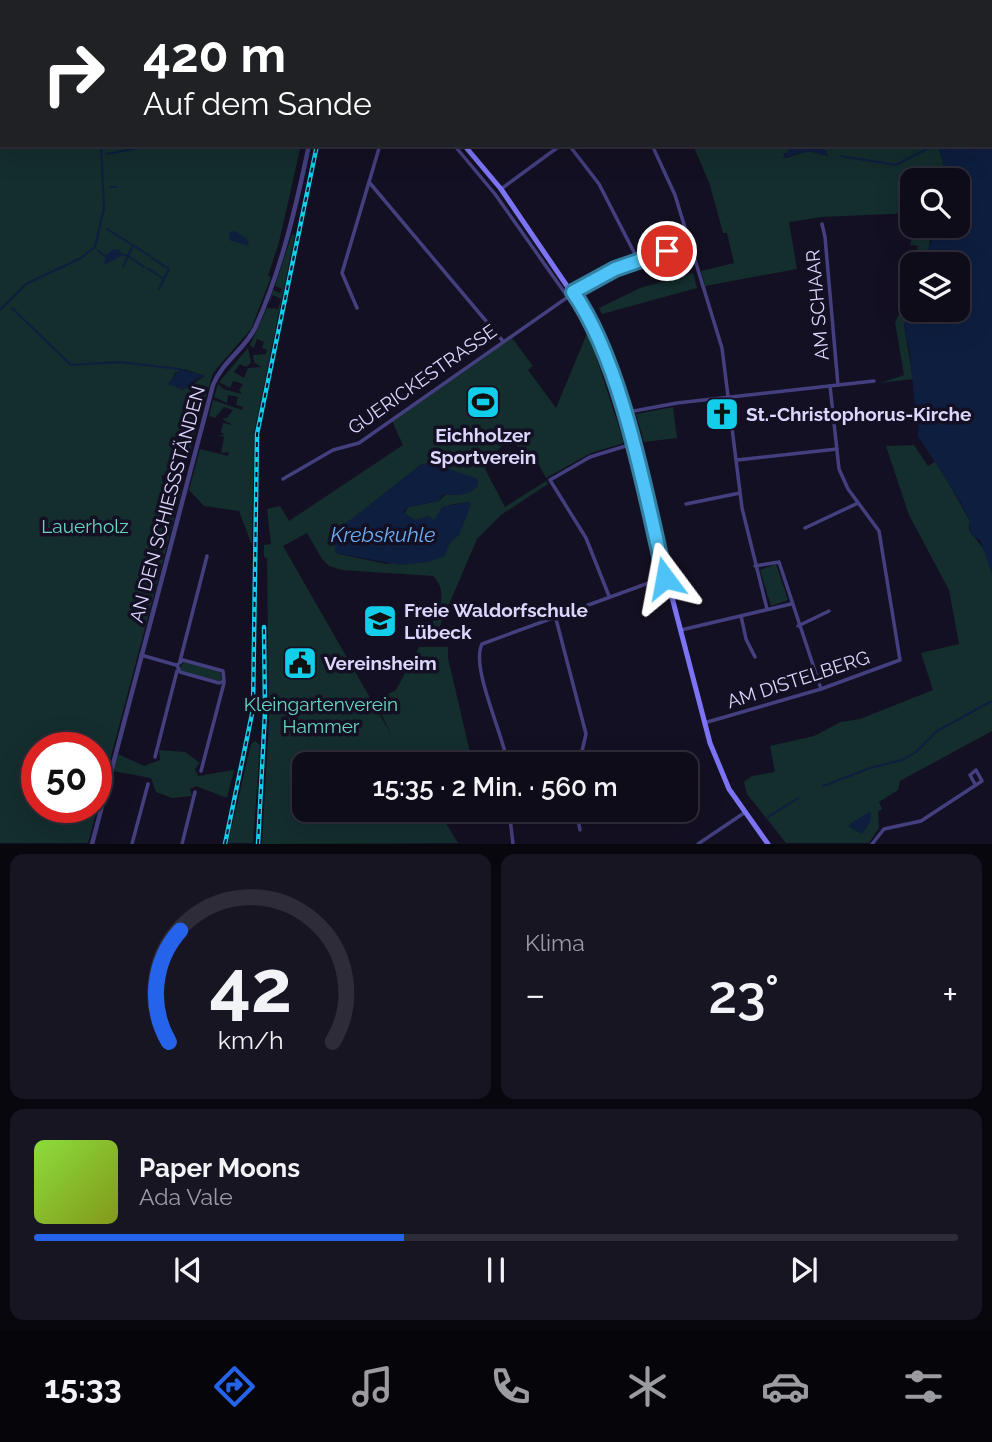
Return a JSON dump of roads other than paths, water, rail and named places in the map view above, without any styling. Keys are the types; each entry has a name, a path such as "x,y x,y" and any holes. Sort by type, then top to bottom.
{"main road":[{"path":"466,147 501,189 595,327 632,444 704,723 719,767 744,813 768,844"}],"street":[{"name":"AN DEN SCHIESSSTÄNDEN","path":"92,844 211,391 220,370 243,346 256,326 293,217 309,147"},
{"path":"357,308 342,273 379,147"},
{"path":"456,147 495,194 567,296"},
{"path":"501,189 558,147"},
{"path":"570,147 598,184 638,260"},
{"path":"653,147 675,195 722,348 740,493 767,609"},
{"path":"369,183 502,341"},
{"name":"AM SCHAAR","path":"822,224 838,385"},
{"name":"GUERICKESTRASSE","path":"283,479 333,450 359,443 573,292 638,260 690,246"},
{"path":"623,413 730,397 874,381"},
{"path":"805,528 858,503 844,483 830,386"},
{"path":"609,596 586,538 550,480 590,457 632,444"},
{"path":"737,460 837,449"},
{"path":"686,505 740,493"},
{"name":"AM DISTELBERG","path":"704,723 821,689 900,660 879,531 858,503"},
{"path":"155,757 207,556"},
{"path":"755,566 778,561 821,689"},
{"path":"504,752 482,669 481,646 556,619 609,596 665,578"},
{"path":"679,631 791,604"},
{"path":"798,626 829,611"},
{"path":"741,616 746,639 755,657"},
{"path":"556,619 586,734 581,752"},
{"path":"141,655 178,665 223,671 226,675 201,771"},
{"path":"178,665 219,683 224,681"},
{"path":"132,844 148,784"},
{"path":"872,844 889,826 920,821 975,785"},
{"path":"182,844 195,792"},
{"path":"698,844 744,813"},
{"path":"510,822 513,844"},
{"path":"578,822 580,831"}],"water":[{"path":"816,147 825,150 828,156 809,151 782,158 790,149"},
{"path":"939,147 992,147 992,574 980,540 970,534 970,521 961,503 918,436 919,410 915,409 910,354 904,325 906,322 970,322 970,252 928,252 933,238 970,238 970,168 945,168"},
{"path":"235,231 247,239 249,246 229,240 230,232"},
{"path":"113,249 120,250 121,256 104,265 106,255"},
{"path":"180,369 205,377 198,378 183,390 168,384"},
{"name":"Krebskuhle","path":"422,464 437,465 478,479 478,486 470,492 444,494 439,501 408,507 403,512 415,520 428,516 434,520 442,507 468,502 471,504 459,535 449,544 445,556 428,562 401,565 335,553 336,531"},
{"path":"871,812 870,822 862,834 848,826"}],"waterway":[{"path":"0,310 26,284 81,258 95,247 104,208 101,147"},
{"path":"107,154 143,147"},
{"path":"840,156 896,165 930,147"},
{"path":"110,187 116,187"},
{"path":"107,229 150,256"},
{"path":"132,247 128,256 144,267"},
{"path":"98,251 105,256"},
{"path":"121,254 128,256 123,267"},
{"path":"152,258 169,269 164,279"},
{"path":"147,268 164,279 159,289"},
{"path":"12,308 71,365 119,362 180,369"},
{"path":"823,786 870,768 902,760 916,752 937,731 992,701"},
{"path":"768,817 798,798"}],"railway":[{"path":"225,844 253,709 257,434 317,147"},
{"path":"258,844 265,712 264,627"}],"place":[{"name":"Eichholzer Sportverein","path":"483,402"},
{"name":"St.-Christophorus-Kirche","path":"722,414"},
{"name":"Freie Waldorfschule Lübeck","path":"380,621"},
{"name":"Vereinsheim","path":"300,663"}],"park label":[{"name":"Lauerholz","path":"85,526"},
{"name":"Kleingartenverein Hammer","path":"321,715"}]}
